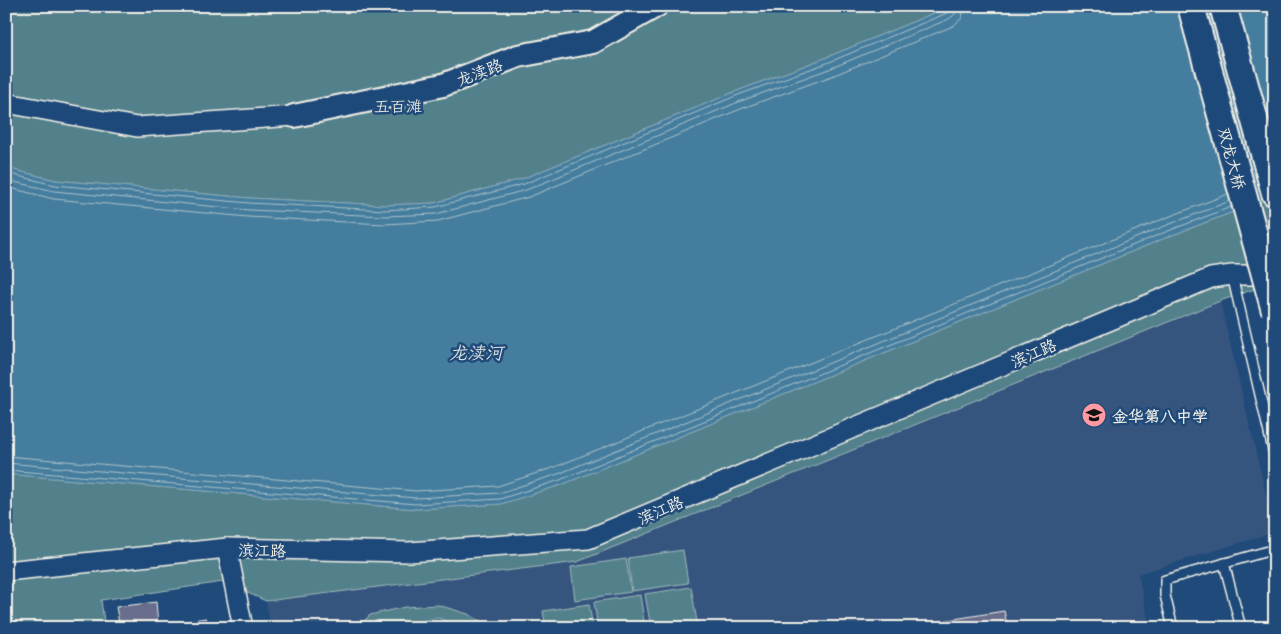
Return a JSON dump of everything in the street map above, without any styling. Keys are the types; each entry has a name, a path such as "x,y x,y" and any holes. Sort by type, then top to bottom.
{"main road":[{"name":"双龙大桥","path":"1191,6 1275,311"},
{"name":"双龙大桥","path":"1223,6 1275,193"}],"street":[{"name":"龙渎路","path":"294,116 443,85 518,56 593,42 656,6"},
{"path":"6,103 137,127 294,116"},
{"name":"滨江路","path":"6,571 227,548 409,552 588,540 1211,278 1232,275 1275,275"},
{"path":"227,548 243,628"}],"lane":[{"path":"1232,275 1275,459"},
{"path":"1173,628 1165,595 1165,580 1275,549"},
{"path":"1224,563 1241,628"}],"shaded area":[{"name":"金华第八中学","path":"1220,301 1275,532 1138,574 1150,628 271,628 266,601 577,562"}],"green space":[{"name":"五百滩","path":"6,6 951,6 522,179 434,203 385,205 249,198 55,180 6,168"},
{"path":"1275,196 1275,282 1220,301 577,562 266,601 223,582 101,600 105,628 6,628 6,474 416,509 501,504 561,485 1170,236"},
{"path":"683,550 688,583 632,591 628,558"},
{"path":"626,559 631,592 575,600 571,567"},
{"path":"691,587 698,628 651,628 645,594"},
{"path":"640,595 645,628 598,628 594,602"},
{"path":"589,604 593,628 546,628 543,611"},
{"path":"438,605 468,614 493,628 464,628 438,618 390,628 357,628 370,615 405,607"}],"water":[{"name":"龙渎河","path":"951,6 1275,6 1275,196 1170,236 561,485 501,504 416,509 6,474 6,168 55,180 249,198 385,205 434,203 522,179"}],"building":[{"path":"156,602 158,625 206,618 208,628 120,628 116,607"},
{"path":"1004,611 1008,628 898,628"}],"place":[{"name":"金华第八中学","path":"1094,415"}]}
